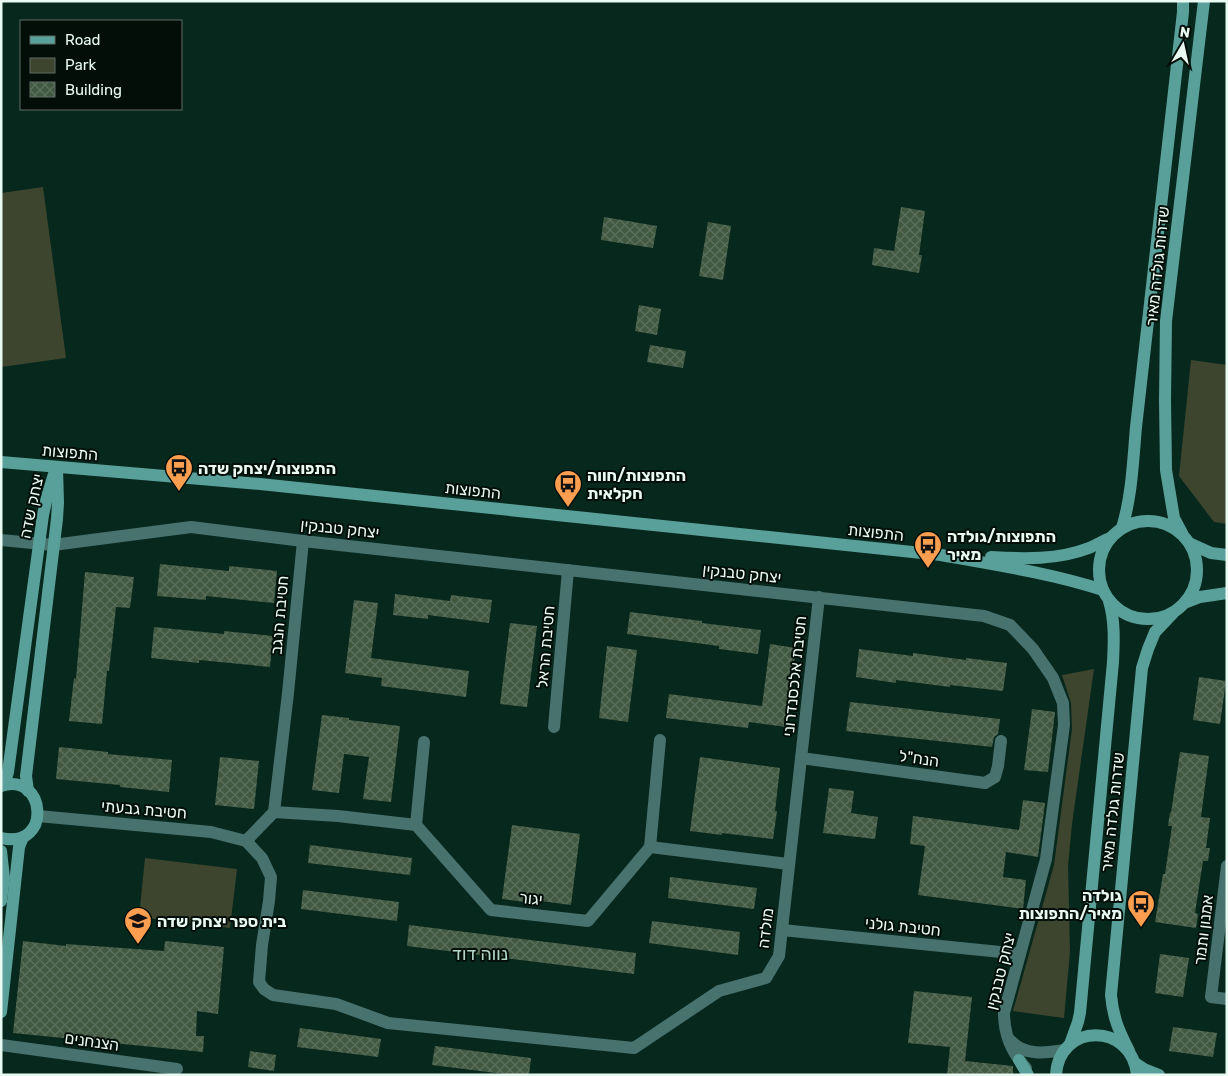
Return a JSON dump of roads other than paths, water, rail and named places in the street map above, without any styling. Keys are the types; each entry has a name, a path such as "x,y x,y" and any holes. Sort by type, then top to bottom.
{"main road":[{"name":"שדרות גולדה מאיר","path":"1122,528 1127,512 1130,489 1183,1"},
{"name":"שדרות גולדה מאיר","path":"1182,533 1174,518 1166,470 1166,321 1204,1"},
{"name":"התפוצות","path":"1,462 260,484 941,556 1046,574 1074,581 1106,596"},
{"name":"יצחק שדה","path":"1,785 8,772 47,497 57,467"},
{"name":"יצחק שדה","path":"28,790 26,776 58,503 57,467"},
{"path":"1187,602 1194,589 1198,574 1197,558 1182,533 1168,525 1153,521 1137,522 1122,528 1111,538 1103,549 1099,562 1099,576 1106,596 1120,611 1132,617 1146,620 1160,618 1173,613 1187,602 1200,597 1227,593"},
{"name":"התפוצות","path":"941,556 1026,558 1057,556 1088,548 1111,538"},
{"path":"1190,544 1211,552 1227,555"},
{"name":"שדרות גולדה מאיר","path":"1056,1075 1057,1064 1067,1047 1080,1013 1112,672 1114,631 1112,612 1106,596"},
{"name":"שדרות גולדה מאיר","path":"1136,1069 1116,1024 1111,995 1142,668 1155,632 1173,613"},
{"path":"1,785 13,784 28,790 35,798 38,807 35,825 29,833 12,840 1,838"},
{"path":"1,1012 19,848 23,837"},
{"path":"1,851 4,878 1,901"},
{"path":"1067,1047 1077,1039 1101,1035 1119,1042 1129,1051"},
{"path":"1019,1060 1028,1075"},
{"path":"1136,1069 1144,1069 1159,1075"}],"street":[{"name":"יצחק טבנקין","path":"1,540 53,545 191,527 984,616 1010,625 1033,649 1053,678 1063,703 1064,725 1046,859 1004,1013 1006,1034 1013,1049 1019,1060 1034,1075"},
{"name":"חטיבת הנגב","path":"274,812 303,541"},
{"name":"חטיבת הראל","path":"554,727 568,570"},
{"name":"חטיבת אלכסנדרוני","path":"801,758 819,597"},
{"path":"660,740 650,846 788,864"},
{"name":"הנח\"ל","path":"801,758 985,783 995,777 1001,741"},
{"path":"246,841 274,812 338,816 416,825 424,742"},
{"name":"מולדה","path":"246,841 262,858 271,878 259,982 264,989 273,995 336,1004 388,1023 634,1048 719,991 766,978 779,956 801,758"},
{"name":"חטיבת גבעתי","path":"38,816 211,832 246,841"},
{"name":"יגור","path":"416,825 491,910 588,921 650,846"},
{"name":"אמנון ותמר","path":"1227,866 1211,996 1227,999"},
{"name":"חטיבת גולני","path":"782,930 1020,954"},
{"name":"יצחק טבנקין","path":"1006,1034 1015,1046 1029,1052 1045,1053 1067,1047"},
{"name":"הצנחנים","path":"1,1045 177,1069"}],"place":[{"name":"התפוצות/יצחק שדה","path":"179,492"},
{"name":"התפוצות/חווה חקלאית","path":"568,508"},
{"name":"התפוצות/גולדה מאיר","path":"928,569"},
{"name":"גולדה מאיר/התפוצות","path":"1141,928"},
{"name":"בית ספר יצחק שדה","path":"138,945"}],"district":[{"name":"נווה דוד","path":"480,954"}]}
